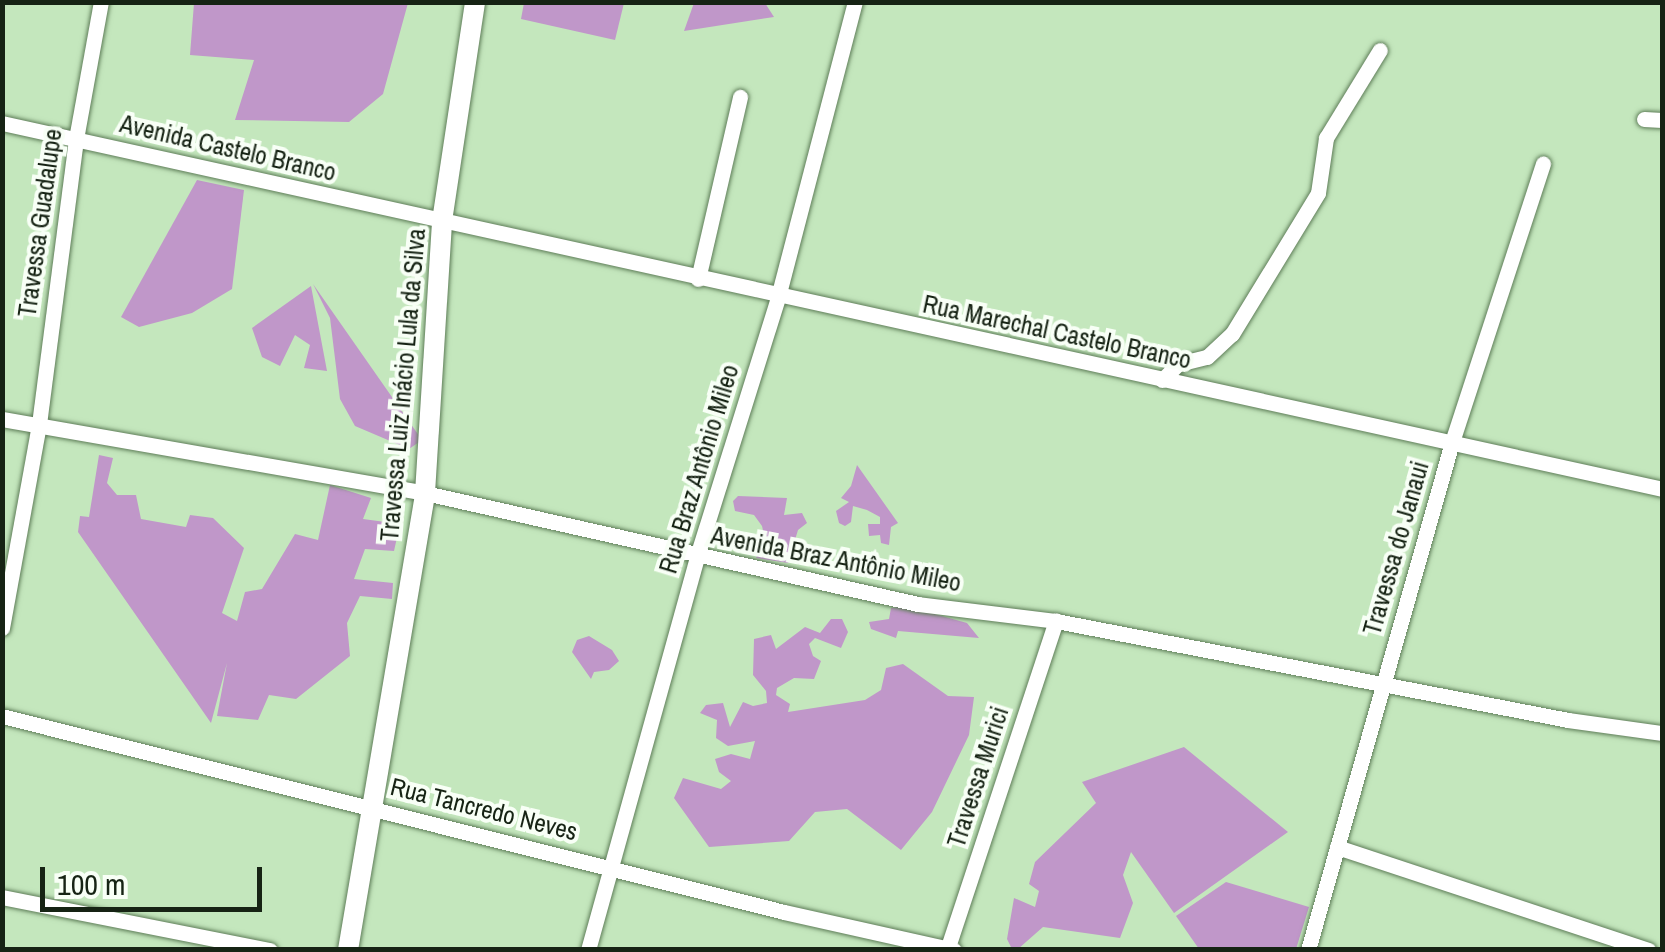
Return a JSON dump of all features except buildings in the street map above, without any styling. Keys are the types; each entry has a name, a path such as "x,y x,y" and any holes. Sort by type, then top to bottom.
{"street":[{"name":"Travessa Guadalupe","path":"2,628 39,424 76,139 101,2"},
{"name":"Travessa Luiz Inácio Lula da Silva","path":"348,950 424,493 442,221 475,2"},
{"name":"Rua Braz Antônio Mileo","path":"588,950 697,556 778,297 856,2"},
{"path":"1162,380 1178,364 1208,357 1232,334 1318,193 1326,138 1380,50"},
{"path":"698,279 740,97"},
{"path":"1644,119 1662,120"},
{"name":"Avenida Castelo Branco","path":"2,123 442,221"},
{"name":"Travessa do Janaui","path":"1308,950 1452,442 1543,163"},
{"name":"Rua Marechal Castelo Branco","path":"442,221 1662,489"},
{"name":"Avenida Braz Antônio Mileo","path":"2,419 424,493 899,601 1056,621 1662,733"},
{"name":"Travessa Murici","path":"950,949 1056,621"},
{"name":"Rua Tancredo Neves","path":"2,716 950,949"},
{"path":"1338,846 1648,950"},
{"path":"2,898 270,950"}],"shaded area":[{"path":"194,2 408,3 383,94 349,122 235,120 254,60 190,55"},
{"path":"525,2 624,3 615,40 521,19"},
{"path":"694,3 765,3 774,17 684,31"},
{"path":"197,180 244,190 232,289 192,313 139,327 121,317"},
{"path":"313,284 422,440 409,449 355,426 340,399 330,318"},
{"path":"311,286 327,371 304,368 310,345 295,335 280,366 262,357 252,328"},
{"path":"99,455 113,458 107,483 117,495 136,495 141,519 186,527 190,515 213,518 244,548 222,613 237,621 245,592 262,589 295,534 318,540 330,485 371,498 363,519 400,524 394,551 365,549 354,579 393,583 392,599 360,596 347,623 350,656 296,699 269,695 258,720 217,716 227,663 211,723 78,532 80,516 89,517"},
{"path":"857,465 898,523 891,527 889,545 881,543 880,535 869,536 868,524 880,524 880,517 867,510 853,506 851,522 845,526 839,523 836,511 849,502 841,498 851,486"},
{"path":"738,496 787,498 784,515 802,513 807,523 798,530 788,563 756,558 765,539 762,526 754,515 735,511 733,501"},
{"path":"906,606 967,623 979,638 898,631 896,638 871,629 869,622 889,619 891,608"},
{"path":"831,619 842,619 848,632 841,648 815,638 809,644 813,656 821,661 814,679 794,678 777,688 776,695 790,704 788,712 865,700 881,690 886,668 903,664 948,696 974,697 969,735 932,812 901,850 847,809 815,812 789,841 709,847 674,798 683,778 721,789 731,781 719,772 715,759 731,754 750,759 755,741 728,746 716,738 717,720 700,713 706,705 723,703 730,727 743,702 753,706 767,703 766,691 753,675 754,639 771,635 776,649 805,627 820,633"},
{"path":"589,636 612,650 619,661 609,670 594,672 591,679 572,652 577,640"},
{"path":"1184,747 1288,832 1174,913 1131,852 1123,875 1133,903 1120,938 1043,927 1018,949 1012,949 1007,939 1014,898 1035,907 1039,891 1029,884 1035,862 1096,803 1082,782"},
{"path":"1226,882 1309,907 1296,949 1199,949 1176,916"}]}
